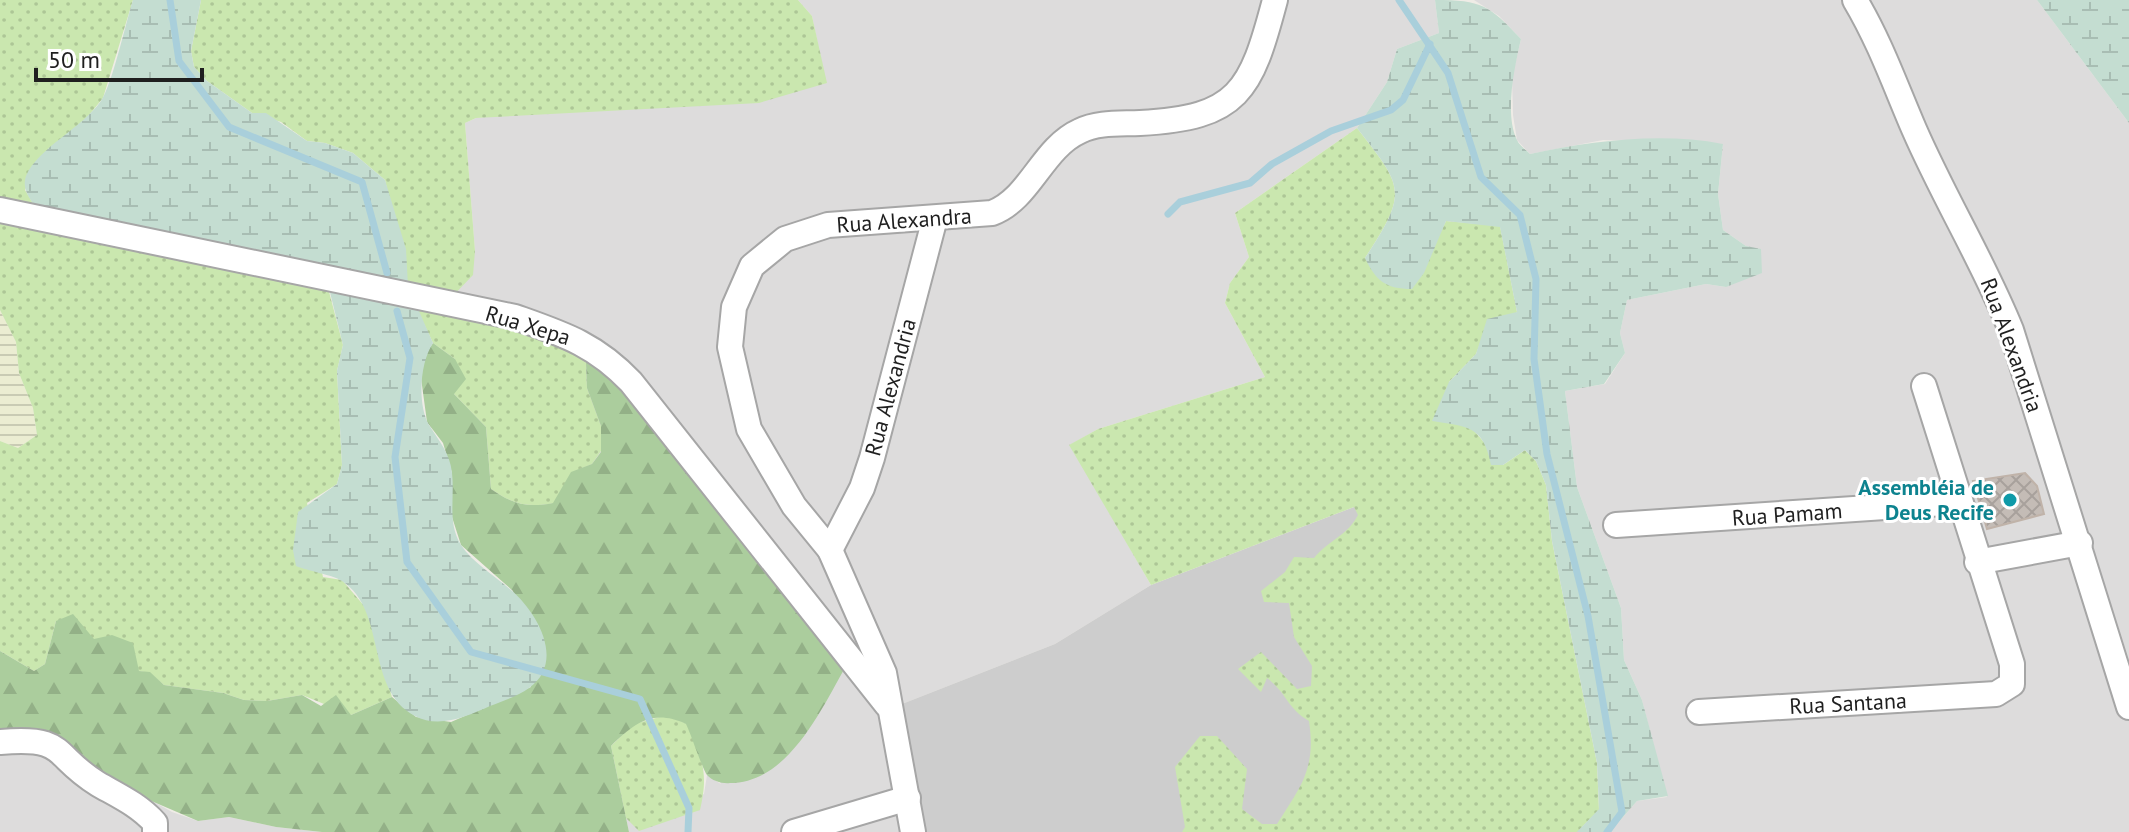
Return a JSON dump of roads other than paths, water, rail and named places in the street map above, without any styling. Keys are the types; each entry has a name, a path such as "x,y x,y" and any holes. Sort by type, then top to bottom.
{"street":[{"name":"Rua Alexandra","path":"913,832 884,673 830,550 794,506 749,429 730,347 734,307 752,266 785,239 828,225 992,213 1007,207 1057,147 1079,131 1097,125 1198,118 1223,106 1242,89 1257,64 1275,0"},
{"name":"Rua Alexandria","path":"1855,0 1886,56 1914,130 1994,289 2080,543 2129,707"},
{"name":"Rua Xepa","path":"0,210 515,317 578,340 606,356 631,382 893,711"},
{"name":"Rua Alexandria","path":"830,550 862,488 872,458 935,218"},
{"path":"1924,386 1977,562 2080,543"},
{"name":"Rua Pamam","path":"1616,525 1959,502"},
{"name":"Rua Santana","path":"1699,712 1996,694 2012,684 2012,664 1977,562"},
{"path":"0,742 31,739 61,750 95,782 143,809 155,823 155,832"},
{"path":"794,832 908,798"}],"waterway":[{"path":"170,0 179,61 229,127 362,182 387,273"},
{"path":"1399,0 1448,73 1481,177 1520,215 1536,279 1534,359 1547,454 1588,616 1622,812 1607,832"},
{"path":"1168,214 1180,202 1250,183 1272,164 1331,131 1391,110 1403,100 1430,44"},
{"path":"397,311 410,358 395,457 407,562 471,652 640,699 689,808 688,832"}],"place":[{"name":"Assembléia de Deus Recife","path":"2010,500"}]}
